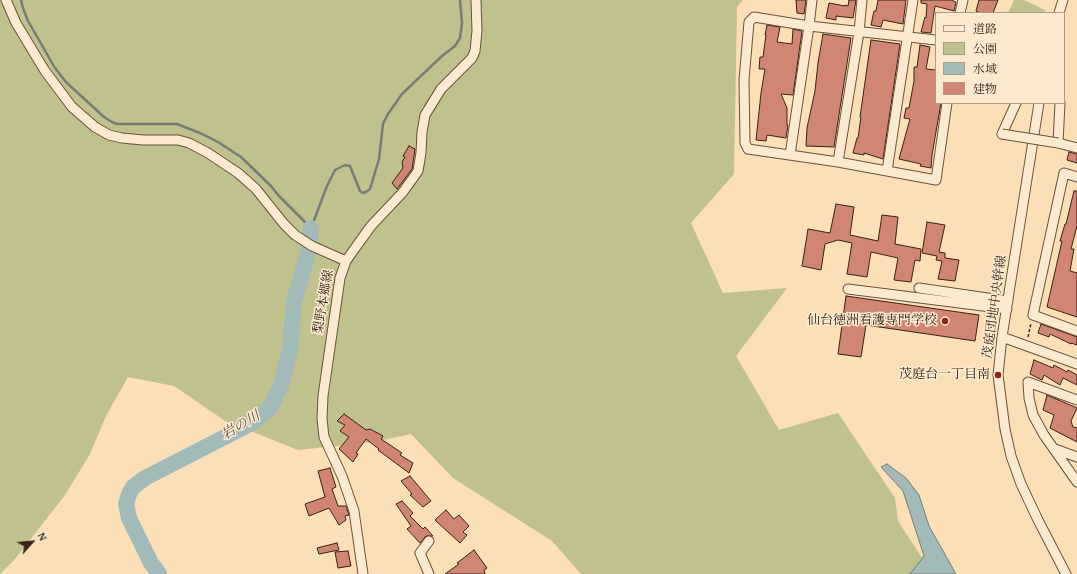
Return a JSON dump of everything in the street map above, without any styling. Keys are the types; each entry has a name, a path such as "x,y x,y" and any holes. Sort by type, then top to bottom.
{"street":[{"path":"6,0 16,23 45,71 72,107 95,127 109,135 122,138 143,140 178,140 189,143 208,153 238,173 256,189 284,224 302,241 346,261"},
{"name":"梨野本郷線","path":"363,574 354,511 342,476 324,437 322,419 322,396 340,278 346,261 371,226 403,192 418,171 425,115 441,89 472,58 477,31 476,0"},
{"path":"790,155 812,0"},
{"path":"838,162 859,32 862,0"},
{"path":"887,171 913,0"},
{"path":"960,12 963,0"},
{"path":"1059,12 1063,0"},
{"path":"935,40 809,26 754,17 749,22 744,80 744,143 748,149 838,162 936,180 947,104"},
{"path":"1016,104 1002,134 1077,148"},
{"name":"茂庭団地中央幹線","path":"1039,104 1002,337 998,375 1005,429 1011,456 1028,498 1066,574"},
{"path":"1058,144 1060,104"},
{"path":"1077,177 1064,173 1033,315 1077,331"},
{"path":"848,288 1007,305"},
{"path":"919,288 1007,305"},
{"path":"1002,337 1077,364"},
{"path":"1077,400 1028,382 1028,398 1033,415 1044,435 1077,482"},
{"path":"1055,450 1077,456"},
{"path":"429,542 420,553 429,574"}],"path":[{"path":"1026,345 1033,315"}],"green space":[{"path":"0,0 743,0 737,7 734,174 691,223 723,293 787,288 736,356 779,430 838,413 895,498 898,521 931,574 581,574 552,541 453,478 411,434 374,442 298,450 225,421 174,386 128,377 106,416 90,454 65,495 15,559 0,574"},
{"path":"1014,0 1024,0 1045,10 1044,12 1008,12"}],"water":[{"path":"887,464 906,478 919,495 929,526 956,574 910,574 924,556 903,491 881,467"}],"building":[{"path":"796,0 806,0 804,14 797,13"},
{"path":"849,0 856,0 853,18 836,16 836,20 826,18 829,3 848,6"},
{"path":"878,0 906,0 903,24 883,20 881,27 871,25"},
{"path":"921,0 951,0 956,2 954,11 935,6 931,33 921,32 925,17 926,18 927,4 921,3"},
{"path":"979,0 998,0 993,12 976,11"},
{"path":"767,25 780,27 777,42 792,44 793,29 802,31 793,95 781,94 787,108 788,125 786,138 767,135 766,141 756,140 765,69 759,69 760,57 763,57"},
{"path":"823,34 851,38 834,147 806,146 807,128 815,91"},
{"path":"871,40 900,44 883,159 864,153 864,155 853,153 858,138"},
{"path":"920,45 930,47 926,69 935,70 935,104 941,104 931,168 899,159 910,119 904,118 906,108 909,108 914,81 914,67 917,67"},
{"path":"409,146 415,149 412,169 397,189 392,183 403,168 402,162 405,157 403,156"},
{"path":"1069,152 1077,154 1077,163 1067,160"},
{"path":"1074,191 1077,191 1077,226 1071,249 1074,249 1070,271 1077,273 1077,317 1047,307 1062,241 1060,241"},
{"path":"836,204 854,207 850,235 878,241 882,215 898,217 895,244 921,249 920,261 915,260 911,282 894,280 898,258 871,252 867,277 847,274 852,243 838,240 825,244 821,270 802,266 808,229 830,233"},
{"path":"927,222 945,225 939,252 945,253 945,258 959,260 955,281 938,279 942,261 936,260 937,256 922,253"},
{"path":"846,296 979,315 975,341 866,325 861,357 838,354"},
{"path":"1041,324 1077,337 1077,345 1071,344 1050,334 1049,337 1038,333"},
{"path":"1034,360 1053,368 1054,365 1067,372 1068,370 1077,375 1077,385 1063,378 1060,385 1044,375 1042,380 1030,374"},
{"path":"1047,395 1077,408 1071,421 1073,427 1077,428 1077,442 1050,428 1054,415 1043,410"},
{"path":"344,414 366,430 370,429 383,436 381,439 402,453 400,455 413,463 409,473 366,439 356,453 358,454 353,462 339,449 349,437 340,431 345,425 337,421"},
{"path":"330,468 336,487 332,489 338,506 346,506 349,515 345,516 346,520 339,525 329,508 309,516 305,504 325,497 318,471"},
{"path":"410,476 431,501 423,507 410,495 412,494 401,481"},
{"path":"402,501 413,513 410,516 423,529 425,527 433,536 426,536 420,543 407,529 411,526 396,504"},
{"path":"446,510 454,519 459,515 469,526 463,532 467,535 460,543 435,520"},
{"path":"337,543 339,550 319,554 317,548"},
{"path":"474,550 487,568 484,570 485,574 445,574 459,564 457,563"},
{"path":"348,551 351,566 338,568 335,552"}],"waterway":[{"path":"21,0 28,21 55,68 66,82 104,117 117,124 177,124 218,142 241,157 311,228 327,186 335,170 345,165 350,166 360,191 363,193 370,189 379,159 383,124 388,114 402,94 442,56 455,46 460,38 462,23 460,0"},
{"name":"岩の川","path":"159,574 151,563 129,518 126,504 129,494 133,487 145,478 252,423 270,408 281,385 290,350 294,302 309,249 311,228"}],"place":[{"name":"仙台徳洲看護専門学校","path":"945,321"},
{"name":"茂庭台一丁目南","path":"998,375"}]}
